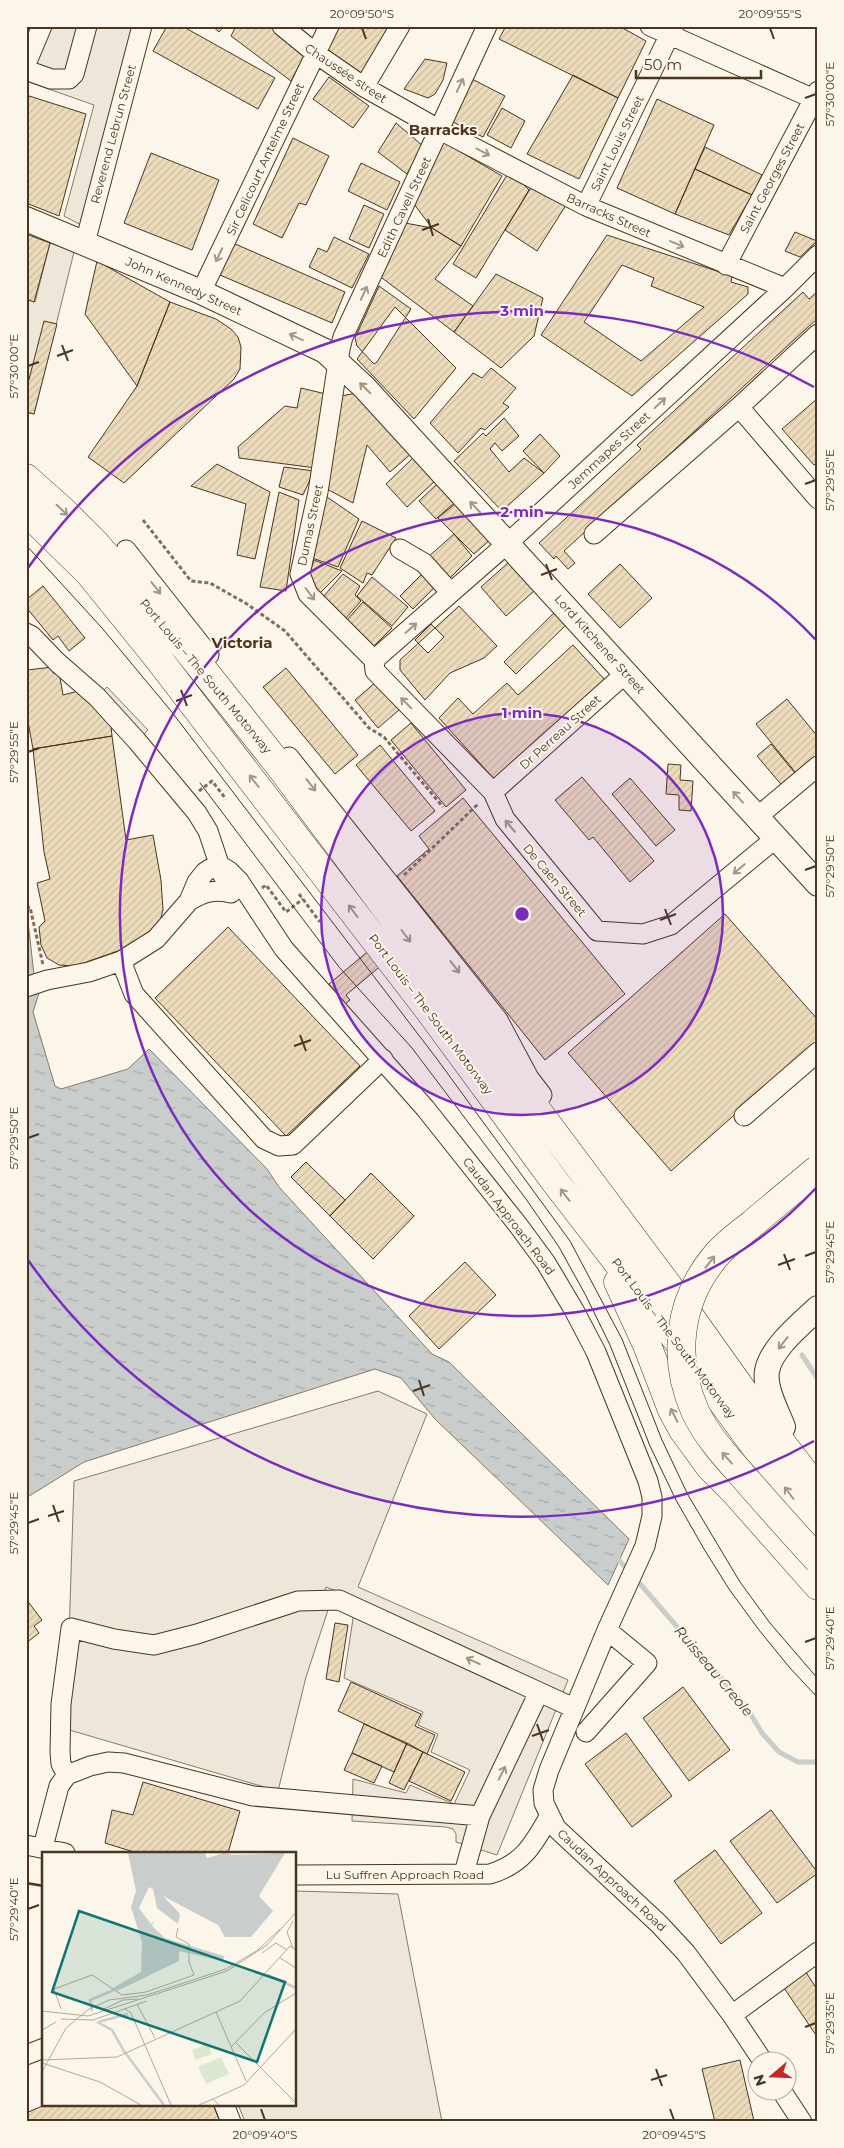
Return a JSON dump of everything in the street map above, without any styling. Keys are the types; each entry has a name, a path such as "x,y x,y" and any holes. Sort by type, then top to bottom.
{"highway":[{"name":"Port Louis – The South Motorway","path":"26,478 95,543 185,648 279,765 680,1303 760,1415 814,1478"},
{"name":"Port Louis – The South Motorway","path":"26,510 89,573 163,664 422,1002 662,1320 818,1532"},
{"path":"818,1169 728,1244 703,1272 693,1290 685,1312 681,1351 683,1372 688,1392 695,1411 706,1430 721,1451 818,1560"},
{"path":"612,1212 668,1270 783,1426 814,1478"},
{"path":"585,1220 630,1306 672,1410 683,1430 710,1467 734,1491 818,1586"}],"main road":[{"name":"John Kennedy Street","path":"26,219 201,292 325,351 338,362"},
{"name":"Lord Kitchener Street","path":"338,362 364,387 508,543 818,884"},
{"path":"783,1426 768,1385 767,1371 774,1354 789,1335 818,1308"}],"street":[{"path":"26,64 42,26"},
{"path":"26,70 51,79 68,79 74,74 87,26"},
{"name":"Reverend Lebrun Street","path":"74,239 142,26"},
{"name":"Chaussée street","path":"282,26 315,53 364,88 440,130"},
{"name":"Sir Celicourt Antelme Street","path":"201,292 315,53 330,26"},
{"path":"364,88 400,26"},
{"name":"Edith Cavell Street","path":"338,362 343,337 487,26"},
{"path":"650,26 672,31 816,95"},
{"name":"Saint Louis Street","path":"586,206 672,31"},
{"name":"Saint Georges Street","path":"726,265 816,95"},
{"name":"Barracks Street","path":"440,130 586,206 785,288"},
{"name":"Jemmapes Street","path":"375,666 451,593 508,543 785,288 818,255"},
{"path":"594,534 739,407 818,334"},
{"name":"Dumas Street","path":"338,362 318,492 300,574 308,594 375,666"},
{"path":"739,407 818,499"},
{"path":"400,549 424,563 451,593"},
{"path":"126,550 498,1020 529,1078 668,1270"},
{"path":"26,633 32,636 57,662 96,697 138,741 197,813 208,831 218,864 231,893 267,925"},
{"name":"De Caen Street","path":"375,666 493,792 505,819 597,931 643,934 671,925 776,838"},
{"name":"Dr Perreau Street","path":"493,792 626,673"},
{"path":"756,818 818,766"},
{"path":"37,983 89,972 121,961 156,939 188,901 197,882 205,872 218,864"},
{"path":"218,864 239,881 267,925"},
{"path":"188,901 205,892 218,890 231,893"},
{"name":"Caudan Approach Road","path":"267,925 284,949 431,1114 518,1225 546,1263 596,1352 648,1481 652,1497 649,1533 574,1708 542,1790 544,1803 549,1817 556,1828 659,1924 686,1953 755,2050"},
{"path":"121,961 134,994 264,1139 279,1146 293,1145 383,1059"},
{"path":"744,1116 818,1052"},
{"path":"67,1775 61,1764 60,1752 62,1704 71,1628 114,1639 154,1645 197,1634 298,1601 339,1600 574,1708"},
{"path":"586,1732 647,1663 607,1630"},
{"path":"464,1874 480,1816 540,1692"},
{"path":"61,1852 34,1846 59,1786 67,1775 90,1766 108,1762 124,1763 253,1796 480,1816"},
{"name":"Lu Suffren Approach Road","path":"296,1875 490,1874 503,1870 517,1862 532,1846 549,1817"},
{"path":"732,2015 818,1952"},
{"path":"26,2055 42,2049"},
{"path":"788,2100 802,2122"},
{"path":"225,2106 231,2122"}],"path":[{"path":"143,520 191,581 210,583 247,604 285,632 369,728 384,736 443,807"},
{"path":"198,792 212,781 226,799"},
{"path":"403,875 493,792"},
{"path":"266,885 286,912 303,899"},
{"path":"299,894 320,922"},
{"path":"26,908 30,907 34,933 37,983"}],"shaded area":[{"path":"26,26 137,26 81,225 64,216 94,105 26,81"},
{"path":"50,243 74,252 34,414 26,412 26,299 35,302"},
{"path":"107,687 148,730 137,741 97,697"},
{"path":"378,1391 427,1414 358,1587 568,1680 497,1855 456,1842 456,1834 453,1829 446,1827 352,1821 353,1779 406,1793 410,1785 454,1804 470,1770 431,1752 438,1734 418,1725 423,1712 344,1678 356,1599 326,1587 321,1602 329,1607 306,1677 278,1791 66,1729 74,1481"},
{"path":"296,1891 398,1894 442,2122 245,2122 239,2106 296,2106"}],"water":[{"path":"26,903 34,975 39,993 33,1012 55,1086 61,1089 128,1069 149,1049 267,1169 279,1187 432,1354 449,1362 629,1539 608,1585 435,1419 401,1378 375,1369 84,1462 26,1498"}],"building":[{"path":"167,26 182,26 275,78 258,109 153,51"},
{"path":"212,26 224,26 219,32"},
{"path":"236,26 269,26 305,55 291,81 231,36"},
{"path":"340,26 393,26 360,75 327,49"},
{"path":"506,26 619,26 646,41 618,98 499,39"},
{"path":"425,59 447,63 443,80 435,94 428,98 404,89"},
{"path":"573,75 618,98 579,179 527,154"},
{"path":"329,77 369,106 353,128 313,99"},
{"path":"472,79 505,96 483,137 451,121"},
{"path":"26,95 86,114 59,216 26,203"},
{"path":"657,99 714,125 675,214 617,188"},
{"path":"502,108 525,121 511,148 487,135"},
{"path":"396,123 423,146 407,174 378,152"},
{"path":"293,138 329,156 306,205 299,203 282,238 253,224"},
{"path":"440,140 502,176 461,246 432,228 414,204"},
{"path":"705,147 762,175 752,195 695,169"},
{"path":"151,153 219,180 192,250 124,223"},
{"path":"361,163 400,182 387,210 348,191"},
{"path":"695,169 752,195 729,235 675,214"},
{"path":"510,170 529,190 476,278 453,264"},
{"path":"535,181 568,202 537,251 505,230"},
{"path":"364,205 384,214 369,248 349,239"},
{"path":"405,223 432,228 461,246 435,279 473,306 454,332 378,275"},
{"path":"795,232 817,241 800,257 785,251"},
{"path":"26,234 50,243 34,302 26,299"},
{"path":"607,235 732,276 731,282 748,287 748,294 632,396 541,335","holes":["622,265 654,278 651,286 704,307 641,361 584,322"]},
{"path":"334,237 369,254 352,288 309,267 318,248 327,252"},
{"path":"233,243 345,292 332,323 220,275"},
{"path":"97,261 170,302 137,386 85,314"},
{"path":"496,274 543,298 534,336 501,368 454,332"},
{"path":"379,286 411,309 374,364 357,346 355,338"},
{"path":"818,291 818,318 564,551 575,563 568,569 556,556 554,559 539,543 641,449 637,445 803,292 809,299"},
{"path":"170,302 216,319 231,329 238,337 241,347 240,369 234,379 124,483 88,457 137,386"},
{"path":"395,307 456,368 414,419 357,359"},
{"path":"44,321 57,324 34,414 26,412 26,391"},
{"path":"491,368 516,388 503,403 509,407 485,430 481,428 458,453 430,423 473,373 482,378"},
{"path":"301,388 330,395 316,468 239,458 238,447 285,406 297,408"},
{"path":"358,393 412,453 390,472 367,445 353,503 327,489 340,396"},
{"path":"818,398 818,462 814,465 782,429"},
{"path":"504,418 519,436 502,451 495,443 490,449 509,472 524,458 544,473 502,511 454,461 483,433 486,436"},
{"path":"540,434 560,456 544,473 523,451"},
{"path":"413,458 435,481 407,507 386,484"},
{"path":"217,464 270,492 255,559 237,555 246,504 191,486"},
{"path":"284,467 314,471 303,495 279,487"},
{"path":"438,483 455,502 436,519 419,501"},
{"path":"279,492 299,500 286,591 260,587"},
{"path":"327,497 359,519 338,567 309,557"},
{"path":"456,503 490,540 474,554 438,518"},
{"path":"362,521 396,538 372,575 367,573 363,583 340,568"},
{"path":"454,534 472,556 447,581 427,558"},
{"path":"314,560 342,571 320,593 312,581 310,572"},
{"path":"509,562 534,591 506,616 481,587"},
{"path":"620,564 652,598 620,628 588,594"},
{"path":"424,572 437,585 413,609 400,596"},
{"path":"343,574 360,586 355,595 361,601 345,619 323,597"},
{"path":"372,577 408,607 392,626 357,596"},
{"path":"43,586 85,638 69,651 58,636 53,640 26,607 26,600"},
{"path":"363,602 392,628 374,646 345,622"},
{"path":"459,606 497,646 484,658 450,673 425,700 400,670 400,660"},
{"path":"558,609 570,621 516,674 504,662"},
{"path":"431,624 444,637 428,653 415,640"},
{"path":"573,645 605,680 495,780 439,718 458,698 473,714 507,683 518,695"},
{"path":"53,667 53,673 59,672 63,695 82,690 110,716 112,736 33,749 26,711 27,670"},
{"path":"286,668 358,755 335,774 263,687"},
{"path":"376,682 399,710 378,728 355,700"},
{"path":"787,699 818,737 818,755 796,773 756,724"},
{"path":"411,723 466,790 446,807 391,740"},
{"path":"112,736 126,840 153,835 161,880 163,910 159,925 138,944 75,966 59,965 47,958 41,945 39,927 45,921 37,883 50,879 44,852 33,749"},
{"path":"771,744 799,778 785,789 757,756"},
{"path":"380,745 435,811 411,831 356,765"},
{"path":"668,764 681,765 680,780 693,781 691,811 679,810 679,795 666,794"},
{"path":"582,777 654,861 630,882 593,837 589,840 555,800"},
{"path":"630,778 675,830 656,846 612,794"},
{"path":"463,798 625,994 545,1060 397,876 429,849 419,836"},
{"path":"421,907 433,922 346,995 350,1000 345,1004 329,984"},
{"path":"725,914 818,1020 818,1041 671,1171 568,1053"},
{"path":"228,927 360,1066 286,1136 155,998"},
{"path":"306,1162 345,1200 330,1216 291,1177"},
{"path":"371,1173 414,1216 373,1259 330,1216"},
{"path":"465,1262 496,1295 439,1349 409,1316"},
{"path":"26,1599 42,1620 34,1626 39,1633 26,1643"},
{"path":"335,1623 348,1625 339,1682 326,1679"},
{"path":"351,1682 421,1714 415,1726 435,1735 427,1754 338,1711"},
{"path":"683,1687 730,1750 689,1781 643,1718"},
{"path":"364,1724 407,1743 394,1772 352,1753"},
{"path":"626,1733 672,1796 632,1827 585,1764"},
{"path":"407,1743 423,1752 404,1790 389,1783"},
{"path":"423,1752 465,1772 451,1801 409,1781"},
{"path":"352,1753 382,1766 374,1783 344,1770"},
{"path":"143,1782 240,1811 228,1852 134,1852 105,1843 112,1810 133,1815"},
{"path":"771,1810 818,1873 777,1903 730,1841"},
{"path":"715,1850 762,1913 721,1944 674,1881"},
{"path":"804,1969 818,1991 818,2038 782,1985"},
{"path":"740,2060 746,2086 746,2100 749,2100 754,2121 715,2122 702,2069"},
{"path":"42,2106 214,2106 220,2122 26,2122 26,2113"}],"waterway":[{"path":"802,1355 818,1379"},
{"name":"Ruisseau Creole","path":"620,1561 629,1572"},
{"name":"Ruisseau Creole","path":"635,1578 747,1708 762,1733 779,1752 798,1762 818,1762"}],"tram line":[{"path":"26,545 102,628 171,711 437,1059 570,1241 622,1339 662,1440 688,1495 740,1582 770,1623 818,1679"},
{"path":"200,783 339,967 412,1048 526,1199 559,1247 610,1345 650,1446 676,1500 704,1549 729,1589 759,1630 818,1698"}],"wall":[{"path":"26,1883 42,1886"}],"district":[{"name":"Barracks","path":"443,129"},
{"name":"Victoria","path":"242,642"}]}
